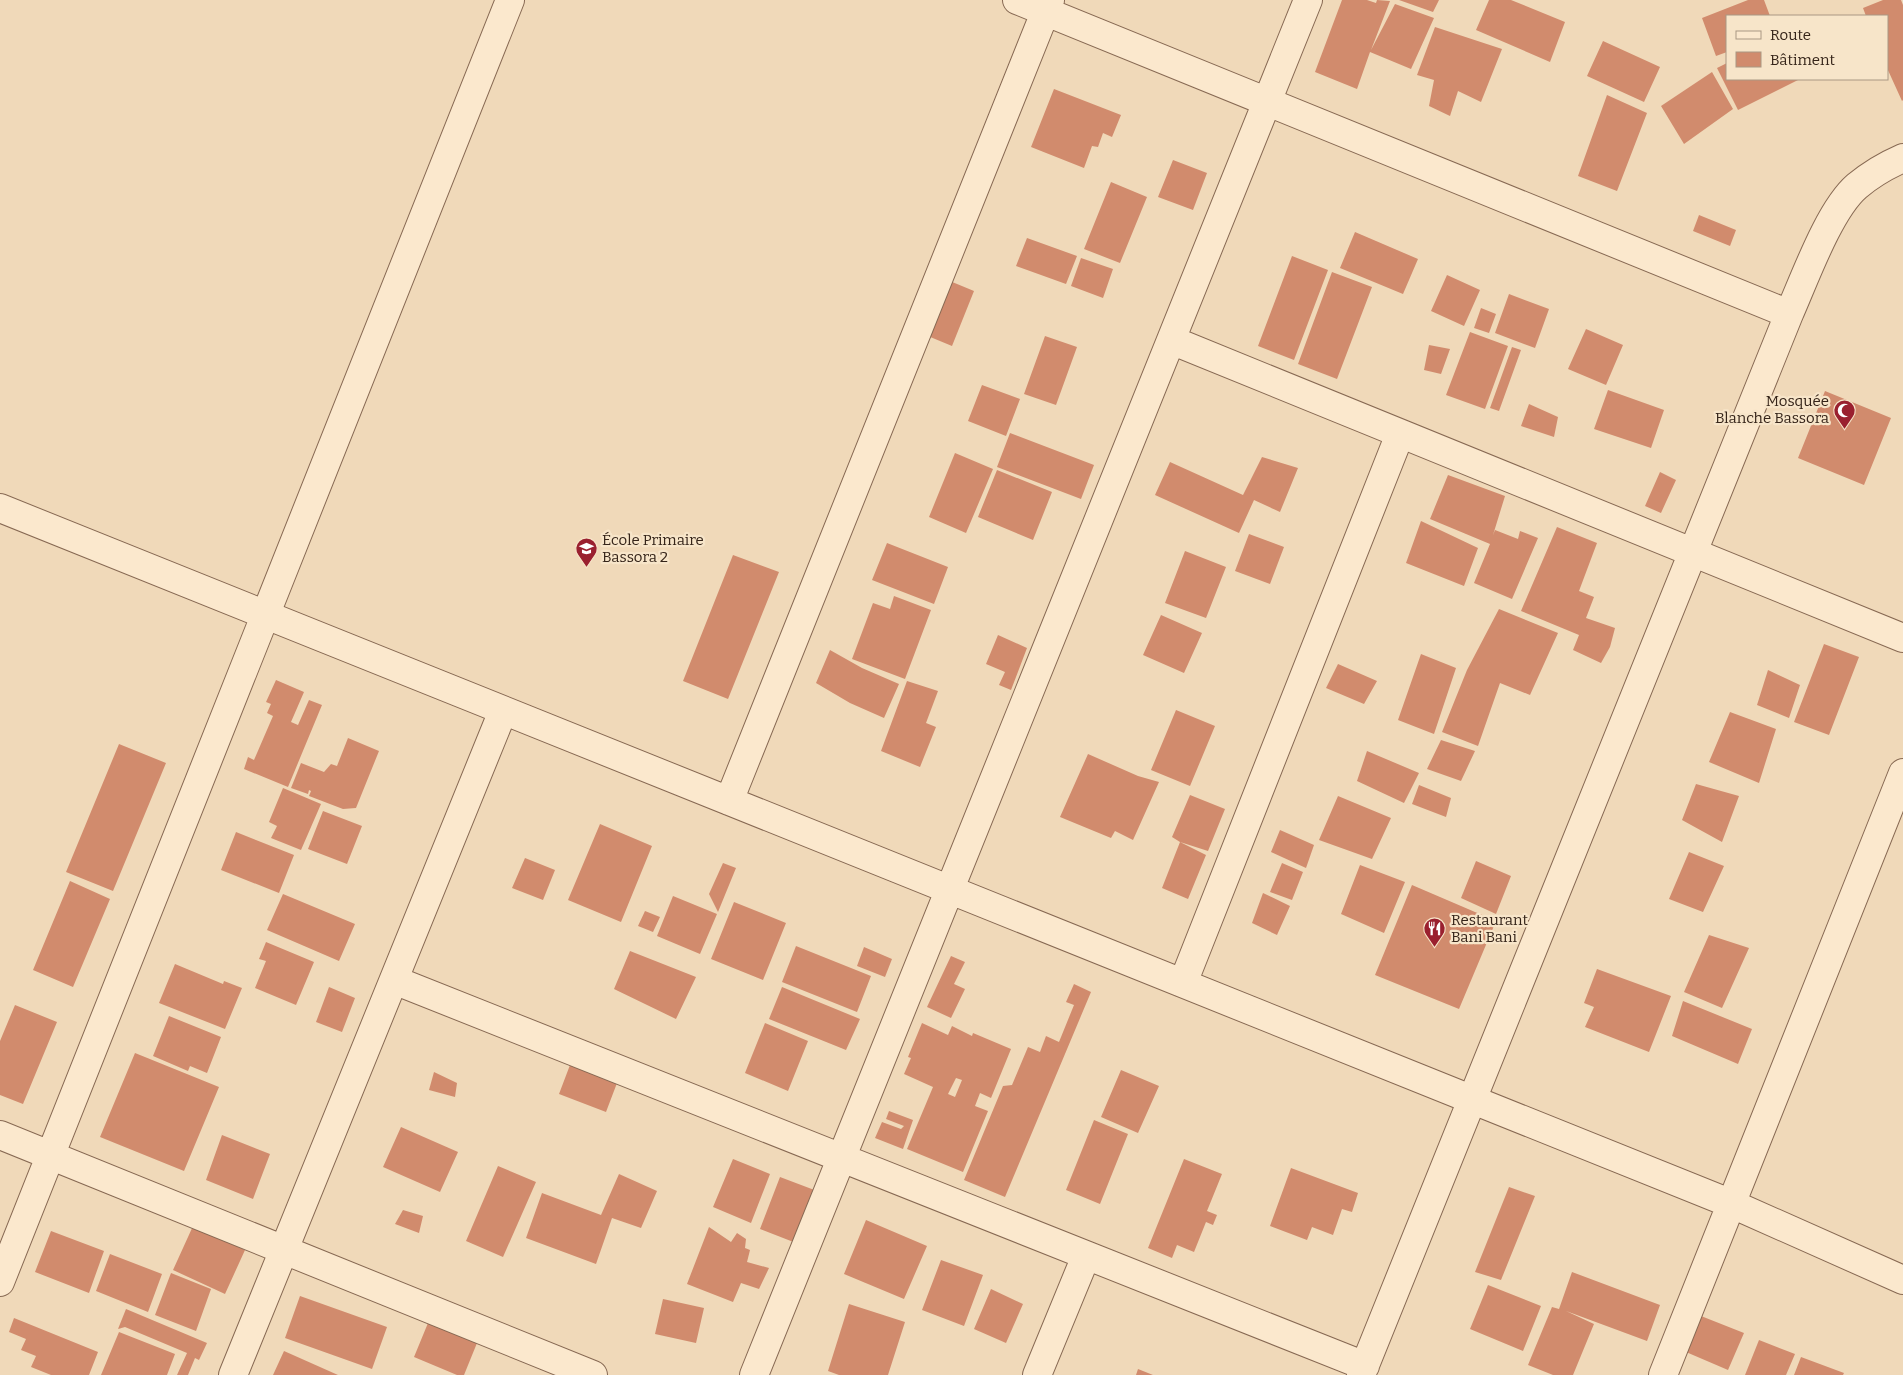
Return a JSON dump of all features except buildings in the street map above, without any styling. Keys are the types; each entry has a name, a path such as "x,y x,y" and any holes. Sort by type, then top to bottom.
{"street":[{"path":"0,1282 510,0"},
{"path":"1017,0 1047,6 1267,102 1789,314"},
{"path":"754,1375 1308,0"},
{"path":"729,801 1047,6"},
{"path":"394,980 1086,1256 1363,1371 1789,314 1834,216 1856,186 1903,158"},
{"path":"1171,340 1903,638"},
{"path":"1182,983 1400,434"},
{"path":"0,508 1732,1204 1903,1280"},
{"path":"233,1375 503,711"},
{"path":"1663,1375 1903,773"},
{"path":"0,1134 593,1375"},
{"path":"1037,1375 1086,1256"}],"place":[{"name":"Mosquée Blanche Bassora","path":"1845,429"},
{"name":"École Primaire Bassora 2","path":"586,568"},
{"name":"Restaurant Bani Bani","path":"1435,948"}]}
